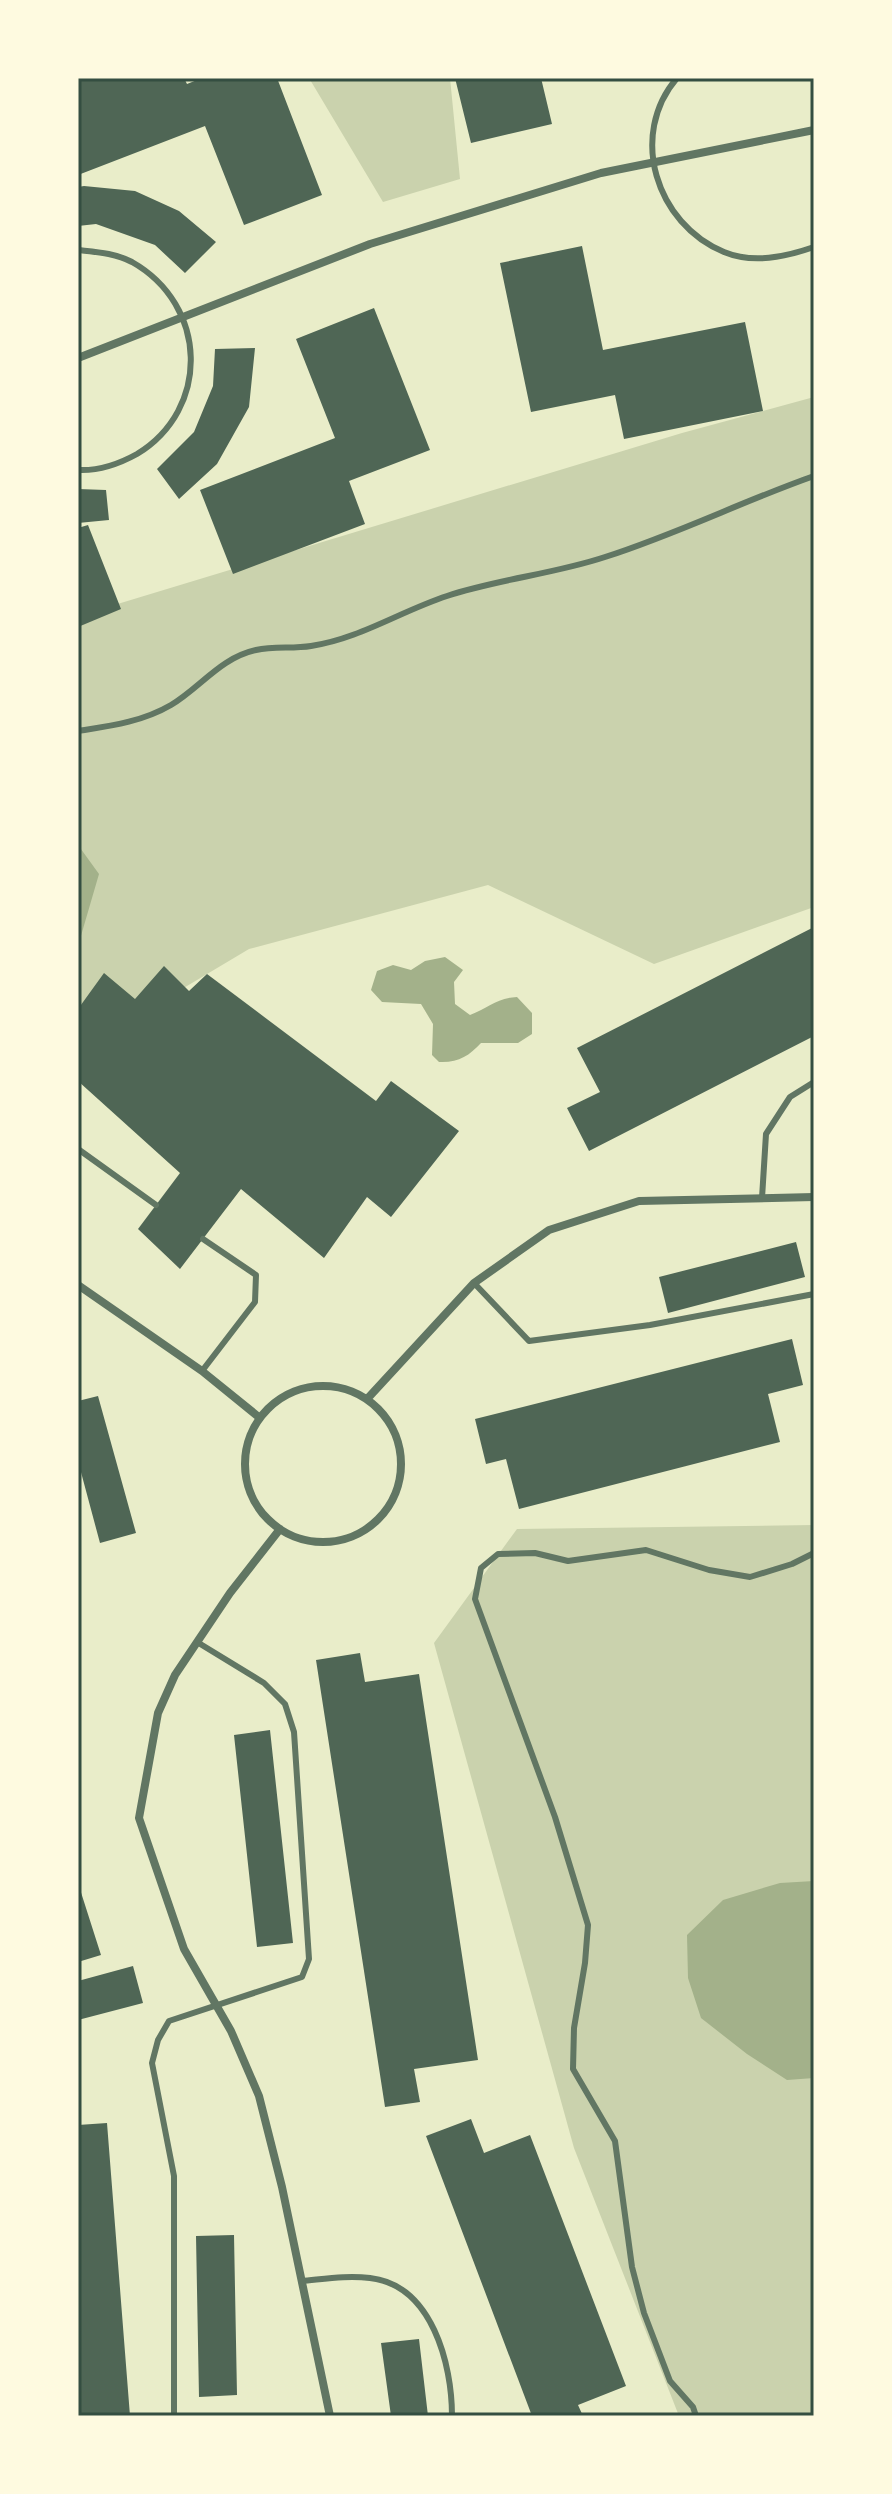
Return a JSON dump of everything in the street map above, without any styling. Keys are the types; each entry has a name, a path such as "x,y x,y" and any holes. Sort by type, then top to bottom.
{"street":[{"path":"78,358 370,244 601,173 814,130"},
{"path":"368,1398 474,1283 549,1230 639,1201 814,1197"},
{"path":"78,1285 202,1371 260,1418"},
{"path":"322,1385 346,1388 368,1398 386,1415 398,1437 402,1461 399,1485 389,1507 372,1525 351,1537 327,1542 302,1539 280,1529 261,1512 249,1490 245,1465 248,1440 260,1418 277,1401 298,1390 322,1385"},
{"path":"280,1529 230,1593 175,1675 158,1713 139,1818 184,1949 231,2031 259,2096 282,2187 330,2416"}],"lane":[{"path":"677,78 666,90 653,125 652,163 660,192 676,218 699,239 725,253 755,259 786,257 814,247"},
{"path":"78,250 104,252 140,267 169,293 182,316 192,350 189,384 176,417 153,444 122,463 78,470"},
{"path":"78,731 130,723 171,705 222,664 256,650 312,646 365,630 439,598 476,586 602,558 670,535 766,493 814,476"},
{"path":"762,1198 766,1134 790,1097 814,1082"},
{"path":"78,1149 156,1205"},
{"path":"202,1371 255,1302 256,1275 203,1239"},
{"path":"474,1283 529,1341 650,1325 814,1294"},
{"path":"696,2416 693,2407 670,2381 644,2313 632,2267 615,2141 573,2069 574,2028 588,1925 555,1817 475,1599 481,1568 498,1554 535,1553 568,1561 646,1550 709,1570 750,1577 792,1564 814,1553"},
{"path":"174,2416 174,2176 152,2063 158,2040 169,2021 302,1977 309,1959 294,1732 285,1704 264,1683 197,1642"},
{"path":"301,2281 339,2277 373,2278 406,2291 427,2317 441,2345 450,2379 452,2416"}],"shaded area":[{"path":"309,78 450,78 460,179 383,202"},
{"path":"814,397 814,907 654,964 488,885 249,949 78,1051 78,616 682,433"},
{"path":"78,845 99,874 78,946"},
{"path":"445,957 463,970 454,982 455,1004 470,1015 498,1001 517,997 532,1013 532,1034 518,1043 481,1043 463,1058 439,1062 432,1055 433,1024 421,1004 382,1002 371,990 377,971 393,965 411,970 425,961"},
{"path":"814,1525 814,2416 679,2416 574,2148 434,1643 517,1529"},
{"path":"814,1881 814,2078 787,2080 701,2018 688,1978 687,1935 723,1900 780,1883"}],"building":[{"path":"78,78 184,78 187,84 202,78 277,78 322,195 244,225 205,126 78,175"},
{"path":"455,78 541,78 552,124 471,143"},
{"path":"78,187 135,191 179,211 216,242 185,273 155,245 96,224 78,226"},
{"path":"582,246 603,350 745,322 763,411 624,439 615,395 531,412 500,263"},
{"path":"374,308 430,450 349,481 365,524 233,574 200,490 335,438 296,339"},
{"path":"255,348 249,407 217,464 179,499 157,469 194,432 213,386 215,349"},
{"path":"78,489 106,490 109,520 78,523"},
{"path":"88,525 121,609 78,627 78,528"},
{"path":"814,927 814,1036 589,1151 567,1108 600,1092 577,1048"},
{"path":"164,966 189,991 207,974 376,1101 391,1081 459,1131 391,1217 367,1197 324,1258 241,1189 180,1269 138,1229 180,1173 78,1081 78,1009 104,973 135,999"},
{"path":"796,1242 805,1277 668,1313 659,1277"},
{"path":"792,1339 803,1385 768,1394 780,1442 519,1509 506,1459 486,1464 475,1419"},
{"path":"98,1396 136,1533 100,1543 78,1461 78,1401"},
{"path":"360,1653 365,1682 419,1674 478,2060 414,2069 420,2102 385,2107 316,1660"},
{"path":"270,1730 293,1943 257,1947 234,1735"},
{"path":"78,1883 101,1955 78,1962"},
{"path":"133,1966 143,2003 78,2020 78,1981"},
{"path":"471,2119 484,2153 530,2135 626,2386 578,2405 583,2416 532,2416 426,2136"},
{"path":"107,2123 130,2416 82,2416 78,2415 78,2125"},
{"path":"234,2235 237,2395 199,2397 196,2236"},
{"path":"419,2339 428,2416 391,2416 381,2343"}]}
